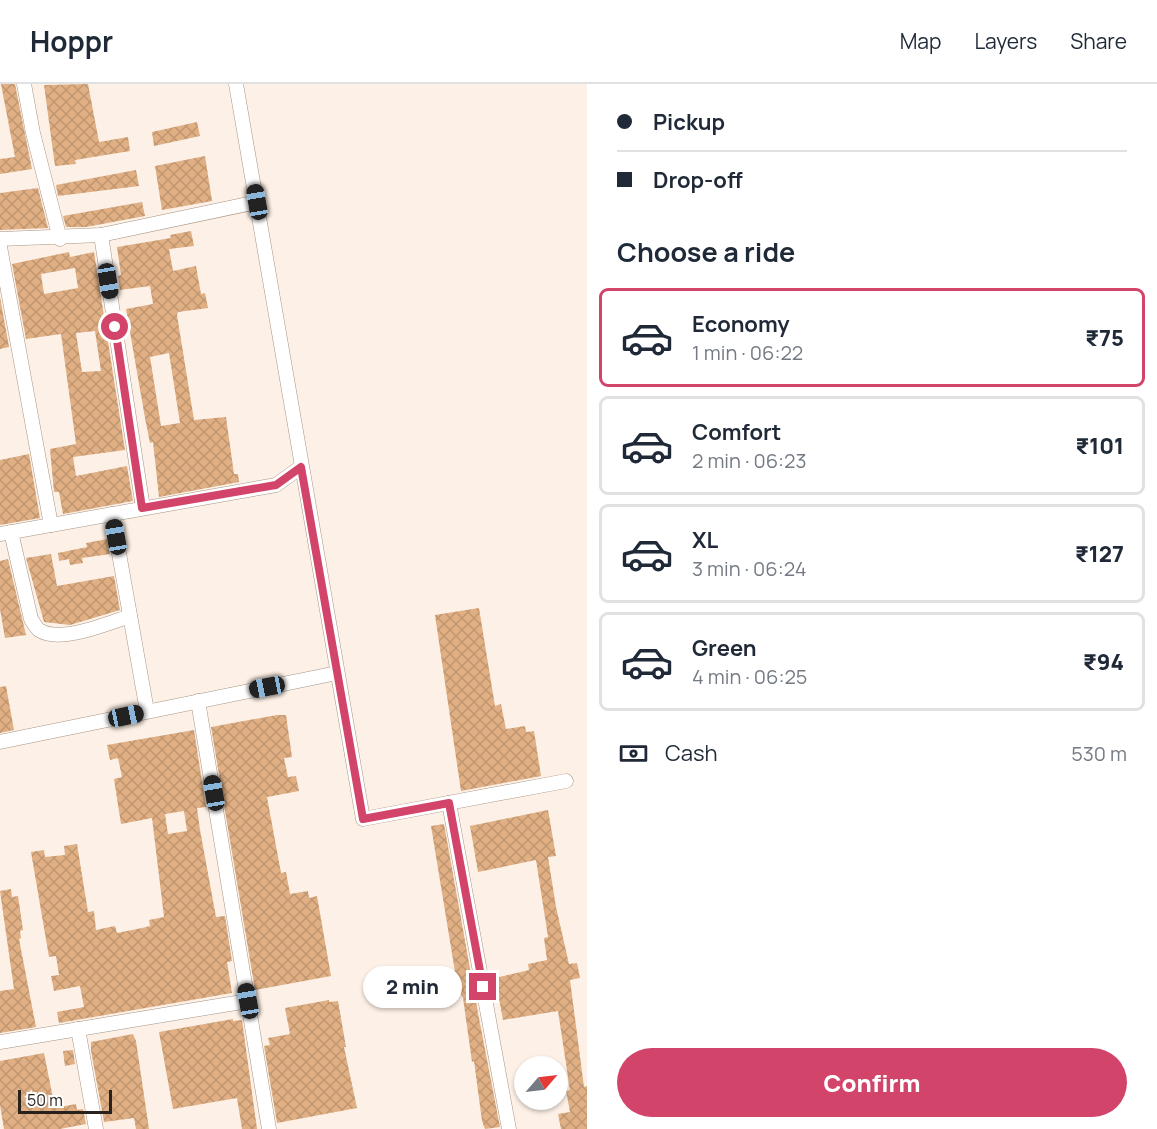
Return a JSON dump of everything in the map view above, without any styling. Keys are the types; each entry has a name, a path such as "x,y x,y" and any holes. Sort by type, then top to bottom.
{"street":[{"path":"24,84 33,133 60,238"},
{"path":"236,84 363,819 566,781"},
{"path":"0,239 101,236 257,202"},
{"path":"101,236 142,508"},
{"path":"0,247 51,525"},
{"path":"130,616 92,629 63,634 54,635 39,630 31,619 5,533 276,485 301,467"},
{"path":"112,514 147,711"},
{"path":"0,742 337,674"},
{"path":"198,701 269,1129"},
{"path":"449,803 509,1129"},
{"path":"0,1042 248,1001"},
{"path":"78,1029 96,1129"}],"building":[{"path":"1,84 15,84 32,169 0,174 0,159 15,157"},
{"path":"88,84 99,142 128,137 130,151 75,160 76,164 55,166 44,85"},
{"path":"197,122 200,136 154,146 152,132"},
{"path":"205,156 212,201 162,210 155,166"},
{"path":"136,170 139,186 58,196 56,185"},
{"path":"38,188 48,228 0,230 0,193"},
{"path":"142,202 145,216 86,227 66,227 63,216"},
{"path":"191,231 194,246 169,249 173,271 196,266 201,294 205,293 208,308 178,312 177,315 194,420 226,417 234,474 238,474 239,482 159,497 153,442 150,443 126,309 153,304 150,286 120,290 118,276 121,275 117,247 171,238 170,235","holes":["169,353 180,423 161,426 150,357"]},
{"path":"69,252 70,257 94,252 125,450 73,457 76,476 127,466 133,501 63,514 59,492 54,492 50,449 76,444 61,334 26,339 12,264","holes":["75,268 78,288 44,294 41,274","95,331 101,371 82,372 76,333"]},
{"path":"0,297 9,347 0,349"},
{"path":"29,454 40,518 0,525 0,460"},
{"path":"107,539 110,554 82,558 83,563 70,565 69,559 59,561 58,553 87,547 86,543"},
{"path":"51,554 57,586 114,576 120,610 70,625 44,622 26,558"},
{"path":"8,559 26,635 5,638 0,609 0,561"},
{"path":"479,608 495,706 501,704 506,729 525,726 526,732 534,731 541,776 461,791 435,615"},
{"path":"6,686 14,730 0,733 0,687"},
{"path":"286,715 292,757 284,758 288,777 296,776 299,791 267,797 281,873 286,872 290,894 308,891 309,898 317,896 331,976 255,990 211,727"},
{"path":"194,730 206,807 197,808 200,830 216,917 225,916 232,961 227,962 232,993 59,1023 57,1012 84,1007 80,986 54,991 51,976 59,975 56,956 49,957 31,852 44,850 45,857 65,855 64,846 77,844 88,912 94,911 96,930 115,926 117,933 150,926 149,920 164,917 152,818 121,824 114,779 122,777 118,758 110,760 107,745","holes":["184,811 187,831 168,834 165,814"]},
{"path":"548,810 556,856 548,857 556,907 569,964 577,963 580,978 570,980 584,1087 587,1086 587,1129 561,1129 558,1114 570,1112 568,1090 570,1090 568,1056 565,1056 558,1011 503,1020 495,978 529,970 528,964 547,960 544,938 548,937 536,860 478,872 470,826"},
{"path":"444,824 500,1127 485,1129 482,1121 474,1061 472,1062 463,998 458,990 431,826"},
{"path":"11,889 12,897 18,896 23,930 20,931 21,938 19,939 36,1027 0,1033 0,991 14,989 0,891"},
{"path":"329,1000 329,1002 338,1001 346,1047 344,1047 357,1108 277,1123 264,1046 270,1045 268,1038 290,1034 285,1008"},
{"path":"233,1019 233,1021 242,1020 257,1129 242,1129 237,1098 173,1109 159,1032"},
{"path":"133,1034 149,1129 136,1129 134,1118 104,1122 91,1051 91,1042"},
{"path":"73,1050 75,1064 65,1066 63,1051"},
{"path":"44,1053 55,1108 76,1104 77,1110 83,1109 86,1124 60,1129 4,1129 0,1105 0,1061"}],"route":[{"path":"115,327 142,508 276,485 301,467 363,819 449,803 483,987"}]}
